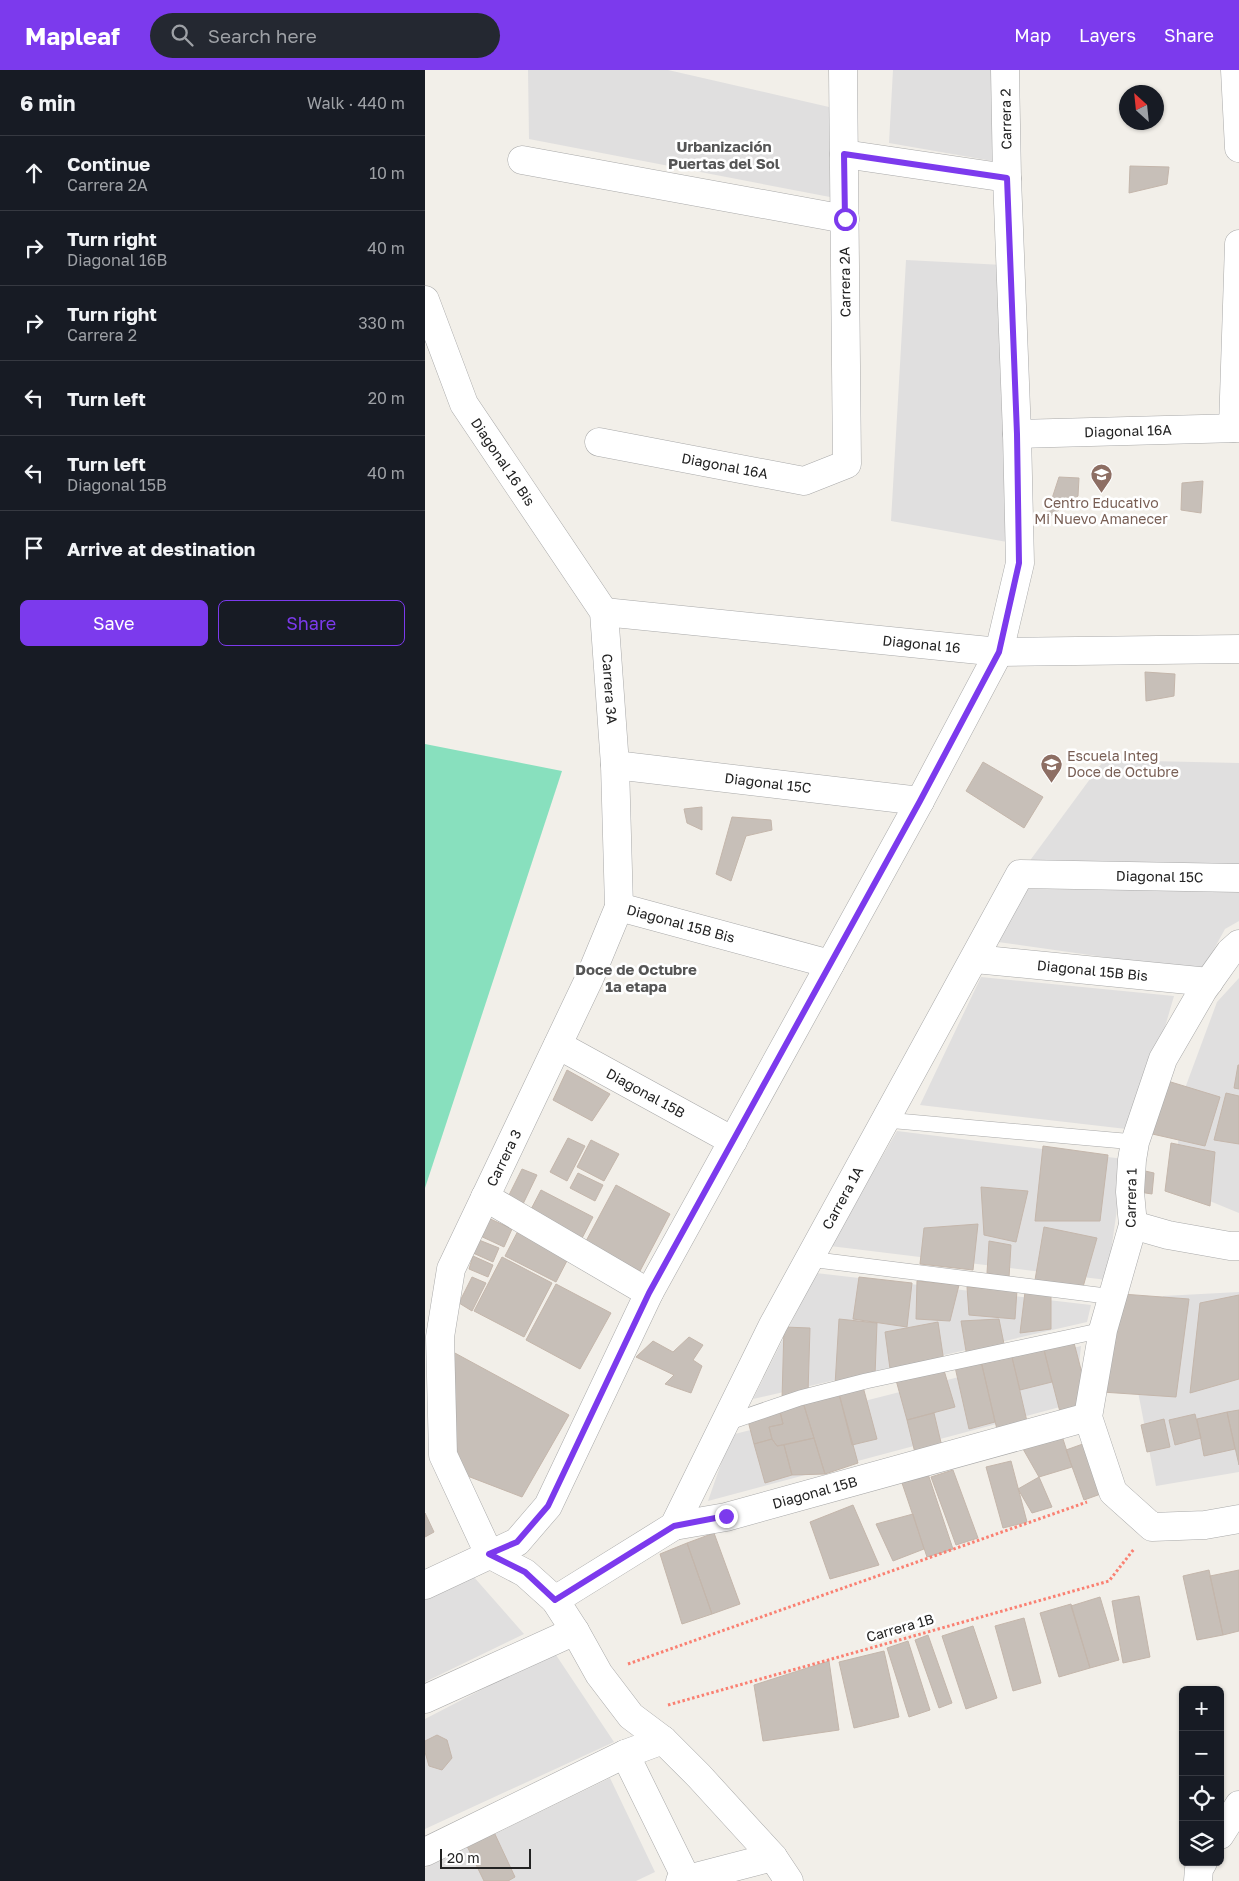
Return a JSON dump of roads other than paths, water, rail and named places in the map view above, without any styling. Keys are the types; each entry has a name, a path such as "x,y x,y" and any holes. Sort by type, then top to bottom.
{"street":[{"name":"Carrera 2A","path":"843,70 847,464"},
{"name":"Carrera 2","path":"489,1554 517,1542 548,1506 649,1293 920,801 999,652 1019,563 1017,434 1007,178 1005,70"},
{"path":"1235,70 1239,148"},
{"path":"844,154 1007,178"},
{"path":"522,160 845,219"},
{"path":"1236,428 1239,244"},
{"name":"Diagonal 16 Bis","path":"425,300 464,404 604,612"},
{"name":"Diagonal 16A","path":"1017,434 1236,428"},
{"name":"Diagonal 16A","path":"599,442 804,480 847,464"},
{"name":"Diagonal 16","path":"604,612 999,652 1239,649"},
{"name":"Carrera 3A","path":"604,612 615,765"},
{"name":"Diagonal 15C","path":"615,765 920,801"},
{"name":"Carrera 3","path":"489,1554 443,1456 439,1337 451,1269 590,977 619,907 615,765"},
{"name":"Diagonal 15C","path":"1020,874 1239,878"},
{"name":"Carrera 1A","path":"674,1526 773,1325 1020,874"},
{"name":"Diagonal 15B Bis","path":"619,907 830,964"},
{"path":"1206,986 1230,952 1239,944"},
{"name":"Diagonal 15B Bis","path":"975,959 1206,986"},
{"name":"Carrera 1","path":"1088,1417 1103,1330 1114,1297 1133,1225 1130,1192 1131,1160 1135,1142 1163,1059 1206,986"},
{"name":"Diagonal 15B","path":"558,1045 733,1141"},
{"path":"485,1197 649,1293"},
{"path":"1133,1225 1168,1235 1239,1246"},
{"path":"1088,1417 1113,1492 1151,1527 1205,1525 1239,1519"},
{"name":"Diagonal 15B","path":"555,1600 674,1526 726,1516 1088,1417"},
{"path":"425,1586 489,1554 525,1572 555,1600 599,1674 631,1716 663,1740 773,1857 789,1881"},
{"path":"425,1699 575,1631"},
{"path":"425,1852 625,1754 663,1740"},
{"path":"625,1754 683,1880 773,1857"},
{"path":"1224,1829 1239,1806"},
{"path":"1197,1881 1201,1866"}],"lane":[{"path":"886,1120 1135,1142"},
{"path":"809,1259 1114,1297"},
{"path":"724,1424 801,1398 866,1381 1103,1330"}],"place":[{"name":"Centro Educativo Mi Nuevo Amanecer","path":"1101,494"},
{"name":"Escuela Integ Doce de Octubre","path":"1051,783"}],"district":[{"name":"Urbanización Puertas del Sol","path":"724,156"},
{"name":"Doce de Octubre 1a etapa","path":"636,978"}]}
